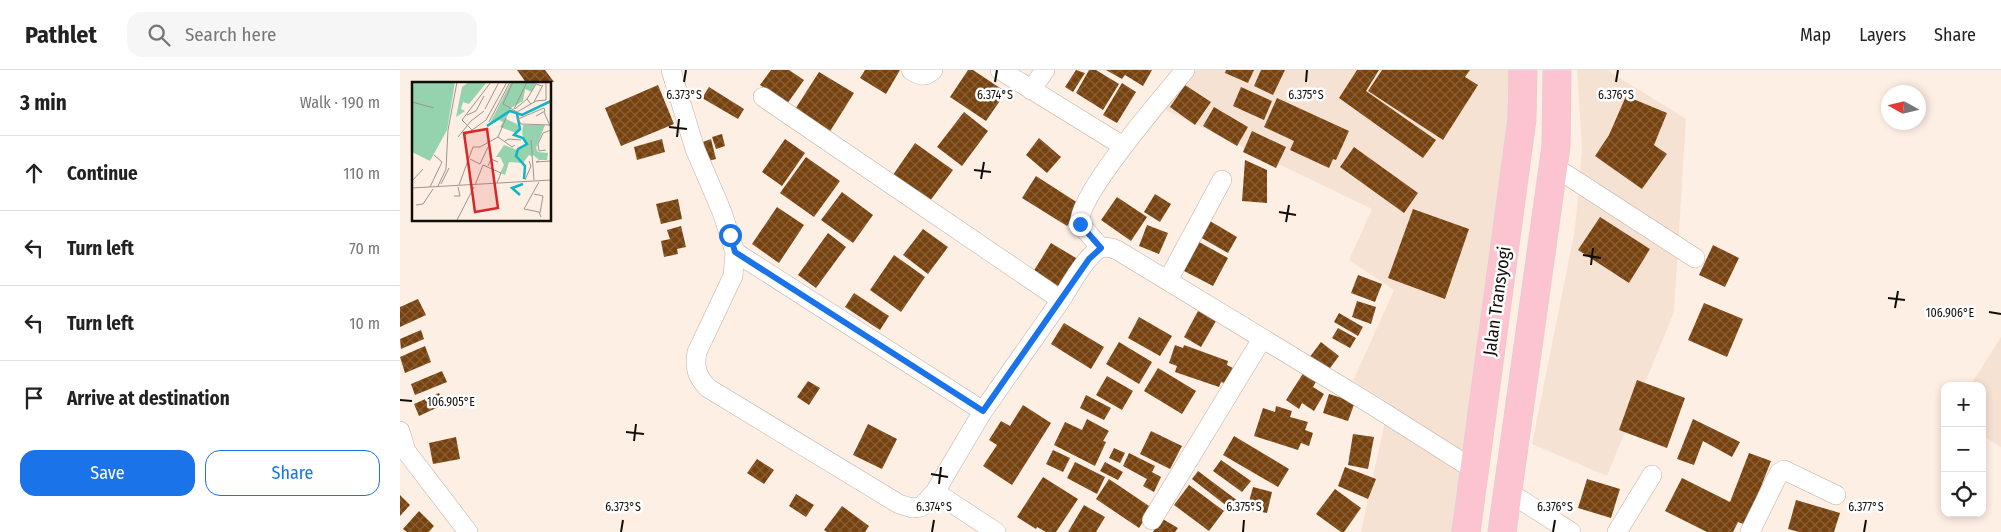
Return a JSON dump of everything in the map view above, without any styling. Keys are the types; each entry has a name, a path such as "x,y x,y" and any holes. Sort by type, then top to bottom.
{"highway":[{"name":"Jalan Transyogi","path":"1466,532 1473,469 1520,135 1523,70"},
{"name":"Jalan Transyogi","path":"1502,532 1556,146 1557,70"}],"street":[{"path":"670,70 695,149 722,212 735,252 733,276 697,352 695,362 701,381 708,388 899,504 917,509 926,504 983,411 1089,259 1101,248"},
{"path":"911,70 923,76 928,75 933,70"},
{"path":"1000,70 1123,146"},
{"path":"1030,90 1045,70"},
{"path":"1185,70 1123,146 1099,180 1080,220 1082,228 1101,248 1118,250 1372,404 1473,469"},
{"path":"763,97 1061,300"},
{"path":"1553,166 1694,258"},
{"path":"1168,280 1222,180"},
{"path":"735,252 983,411"},
{"path":"1152,520 1262,339"},
{"path":"400,432 403,448 468,532"},
{"path":"1750,532 1779,473 1784,470 1836,495"},
{"path":"1617,532 1652,475"},
{"path":"1507,491 1571,532"},
{"path":"935,492 996,532"}],"shaded area":[{"path":"1177,70 1510,70 1510,131 1452,532 1361,532 1389,403 1353,381 1394,290 1349,260 1372,209 1149,102"},
{"path":"1577,70 1607,70 1686,119 1674,312 1607,476 1532,444 1575,229 1582,148"},
{"path":"2001,337 2001,447 1986,438 1986,382 1973,382"}],"building":[{"path":"517,70 545,70 554,82 551,82 526,82"},
{"path":"771,70 789,70 804,80 787,104 760,85"},
{"path":"865,70 900,70 886,94 860,78"},
{"path":"968,70 973,70 1006,92 986,121 950,97"},
{"path":"1076,70 1085,73 1073,92 1065,87"},
{"path":"1089,70 1096,70 1119,84 1103,110 1076,93"},
{"path":"1106,70 1152,70 1143,86 1125,75 1122,79"},
{"path":"1226,70 1254,70 1248,83 1225,73"},
{"path":"1261,70 1285,70 1273,95 1254,86"},
{"path":"1357,70 1379,70 1366,91 1436,140 1423,158 1339,98"},
{"path":"1382,70 1470,70 1465,77 1478,85 1443,140 1368,91"},
{"path":"819,72 854,93 829,133 794,111"},
{"path":"1122,83 1136,92 1117,123 1103,115"},
{"path":"658,85 674,124 621,146 605,108"},
{"path":"1185,85 1211,102 1195,125 1170,107"},
{"path":"709,87 744,109 738,119 702,98"},
{"path":"1241,87 1272,101 1264,120 1233,106"},
{"path":"1626,96 1667,113 1654,145 1667,154 1642,189 1595,156 1609,135"},
{"path":"1277,98 1349,131 1336,160 1333,159 1329,168 1290,150 1294,141 1264,127"},
{"path":"1214,107 1248,127 1237,146 1203,126"},
{"path":"964,112 988,131 962,166 937,147"},
{"path":"1252,131 1286,147 1276,168 1243,152"},
{"path":"722,134 725,146 716,149 712,137"},
{"path":"1039,138 1061,157 1047,173 1026,155"},
{"path":"662,139 665,152 637,160 634,147"},
{"path":"711,139 716,159 708,161 703,142"},
{"path":"785,139 805,153 782,186 762,172"},
{"path":"915,143 953,170 930,201 893,175"},
{"path":"1354,147 1418,193 1404,213 1340,167"},
{"path":"806,157 840,181 814,217 780,193"},
{"path":"1245,160 1267,170 1267,203 1242,201"},
{"path":"1036,176 1081,205 1067,226 1022,198"},
{"path":"842,192 873,215 853,243 821,220"},
{"path":"1155,194 1171,204 1160,222 1144,212"},
{"path":"1117,197 1147,217 1131,241 1101,220"},
{"path":"678,199 682,219 661,224 656,204"},
{"path":"777,207 804,225 779,263 752,244"},
{"path":"1413,209 1469,229 1445,299 1388,278"},
{"path":"1600,217 1650,249 1629,283 1578,250"},
{"path":"1210,221 1237,237 1228,253 1200,237"},
{"path":"1147,225 1168,233 1159,254 1139,246"},
{"path":"681,226 686,247 677,249 678,254 664,257 661,241 670,239 667,230"},
{"path":"923,229 948,247 928,274 903,255"},
{"path":"828,233 846,247 816,288 798,275"},
{"path":"1199,242 1228,258 1213,286 1184,271"},
{"path":"1051,243 1081,261 1060,295 1030,277"},
{"path":"1713,245 1739,258 1725,287 1699,275"},
{"path":"894,255 925,277 901,312 870,290"},
{"path":"1358,275 1382,284 1375,302 1351,293"},
{"path":"854,293 889,316 880,330 845,307"},
{"path":"418,299 426,315 400,327 400,307"},
{"path":"1357,301 1376,307 1371,324 1352,317"},
{"path":"1704,303 1743,319 1727,357 1688,340"},
{"path":"1198,311 1216,321 1201,347 1184,337"},
{"path":"1339,313 1363,327 1358,336 1334,322"},
{"path":"1139,317 1172,336 1160,356 1128,338"},
{"path":"1064,323 1104,347 1091,369 1051,344"},
{"path":"1338,328 1356,338 1350,348 1332,338"},
{"path":"421,330 424,339 401,349 400,339"},
{"path":"1119,342 1152,362 1139,384 1106,364"},
{"path":"1321,342 1339,356 1327,372 1309,358"},
{"path":"1175,345 1183,348 1184,345 1228,361 1227,365 1233,368 1227,384 1221,382 1219,387 1175,372 1177,366 1169,363"},
{"path":"425,346 431,362 405,373 400,357"},
{"path":"1158,368 1196,391 1182,414 1144,391"},
{"path":"442,371 447,382 415,395 411,384"},
{"path":"1304,372 1317,380 1313,387 1324,394 1314,411 1302,403 1299,409 1286,400"},
{"path":"1107,376 1133,391 1122,410 1096,395"},
{"path":"1637,380 1685,398 1667,448 1619,430"},
{"path":"808,381 820,388 809,405 797,397"},
{"path":"439,393 445,404 419,416 414,404"},
{"path":"1329,394 1355,402 1348,421 1323,413"},
{"path":"1086,395 1111,408 1104,420 1080,408"},
{"path":"1023,405 1051,423 1012,485 983,466 997,445 989,440 1001,421 1010,426"},
{"path":"1276,406 1292,411 1290,417 1308,422 1305,430 1313,433 1309,446 1301,443 1298,450 1254,436 1263,408 1275,412"},
{"path":"1087,419 1109,431 1103,441 1106,442 1095,466 1054,445 1065,422 1082,430"},
{"path":"1693,419 1740,442 1732,457 1703,441 1694,465 1677,459"},
{"path":"868,424 897,439 882,469 853,455"},
{"path":"1151,431 1182,446 1170,469 1140,454"},
{"path":"1353,434 1374,437 1368,469 1348,465"},
{"path":"1234,436 1289,469 1278,487 1223,455"},
{"path":"456,437 460,459 433,464 429,443"},
{"path":"1114,448 1125,453 1120,463 1109,458"},
{"path":"1053,450 1070,458 1063,472 1046,464"},
{"path":"1129,453 1155,466 1152,472 1161,477 1154,492 1143,486 1147,479 1123,466"},
{"path":"1749,453 1771,461 1746,525 1738,522 1733,532 1707,532 1665,511 1682,478 1730,502"},
{"path":"757,459 774,470 764,484 747,473"},
{"path":"1221,460 1251,481 1242,492 1213,471"},
{"path":"1075,462 1105,477 1097,494 1067,478"},
{"path":"1105,462 1123,472 1118,480 1100,471"},
{"path":"1345,467 1376,479 1368,499 1338,486"},
{"path":"1198,471 1238,501 1232,510 1192,479"},
{"path":"1043,477 1078,499 1056,532 1046,532 1037,527 1036,529 1017,517"},
{"path":"1109,479 1152,508 1139,528 1096,499"},
{"path":"1587,479 1620,489 1611,518 1578,508"},
{"path":"1189,485 1224,511 1209,531 1174,505"},
{"path":"1253,487 1272,492 1267,513 1247,509"},
{"path":"1335,489 1361,508 1344,532 1341,532 1316,514"},
{"path":"796,494 814,505 806,517 789,506"},
{"path":"400,495 410,505 400,516"},
{"path":"1796,500 1840,513 1834,532 1799,532 1788,529"},
{"path":"1084,505 1105,517 1096,532 1068,532"},
{"path":"842,506 869,526 865,532 827,532 824,530"},
{"path":"419,511 434,526 429,532 407,532 403,529"},
{"path":"1161,518 1178,528 1175,532 1153,532"}],"route":[{"path":"730,235 735,252 983,411 1089,259 1101,248 1080,224"}]}
